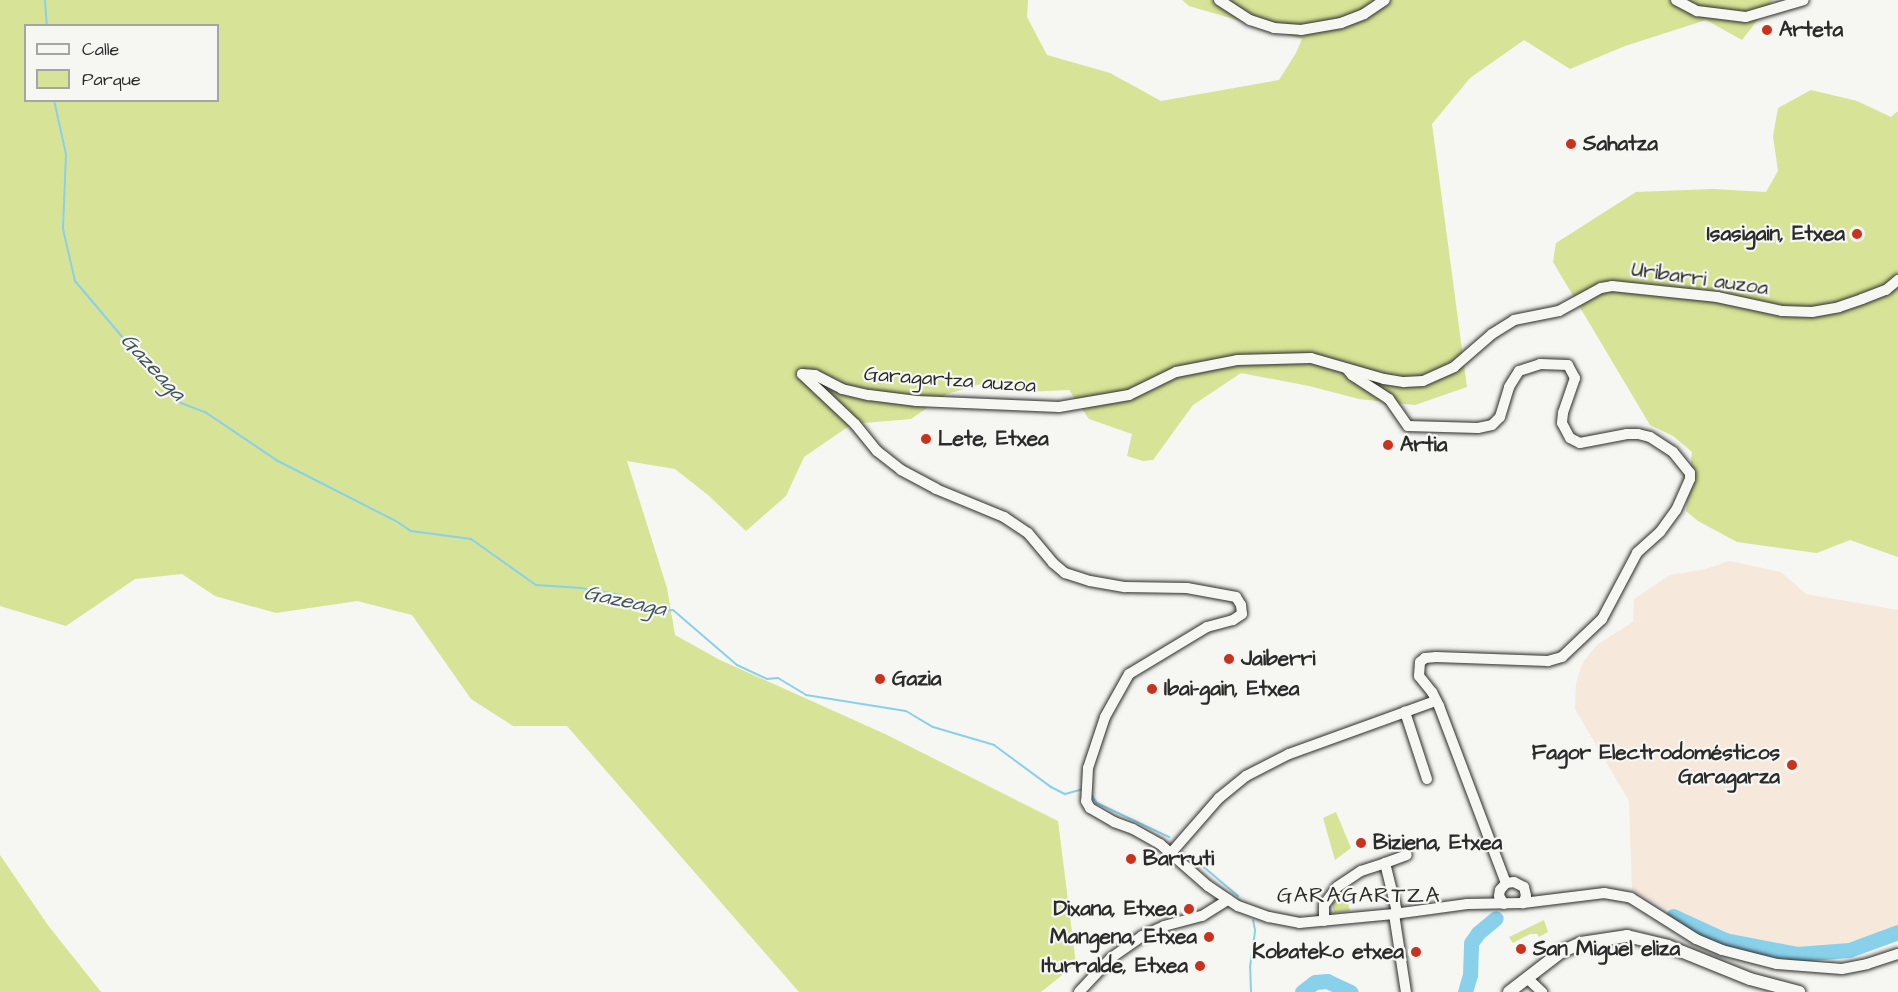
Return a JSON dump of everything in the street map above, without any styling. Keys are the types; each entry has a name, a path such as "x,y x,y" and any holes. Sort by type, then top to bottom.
{"main road":[{"path":"1509,992 1561,952 1581,943 1627,936 1644,938 1750,979 1798,992"}],"street":[{"path":"1219,0 1250,20 1274,28 1301,30 1341,22 1364,14 1385,0"},
{"path":"1676,0 1697,11 1746,17 1804,0"},
{"name":"Uribarri auzoa","path":"1303,359 1311,358 1404,382 1423,381 1454,367 1501,327 1514,320 1559,311 1601,288 1612,286 1717,297 1782,311 1812,312 1839,307 1862,299 1886,290 1898,280"},
{"name":"Garagartza auzoa","path":"1303,359 1214,363 1176,372 1129,395 1059,407 917,401 869,395 842,389 815,375 802,374 855,424 877,451 901,470 936,489 1004,517 1028,533 1065,573 1090,581 1125,587 1208,590 1236,597 1241,605 1242,614 1233,620 1207,627 1129,674 1105,717 1088,768 1086,801 1090,808 1114,822 1133,829 1171,853 1228,900 1245,909 1269,917 1299,923 1492,903 1504,904"},
{"path":"1347,369 1389,399 1408,426 1478,429 1492,425 1500,417 1509,387 1519,371 1531,365 1561,363 1572,368 1575,378 1563,413 1562,423 1570,438 1580,444 1627,434 1638,434 1662,444 1687,467 1690,479 1676,510 1660,532 1633,558 1602,619 1562,657 1548,661 1425,658 1420,662 1419,676 1436,701 1506,883"},
{"path":"1171,853 1219,798 1244,777 1290,754 1436,701"},
{"path":"1405,712 1427,779"},
{"path":"1324,921 1324,905 1337,887 1361,871 1407,855"},
{"path":"1385,862 1396,913 1406,992"},
{"path":"1523,903 1526,896 1522,884 1506,883 1499,892 1504,904 1523,903 1604,893 1631,898 1696,939 1722,950 1777,963 1817,969 1842,969 1868,964 1898,954"},
{"path":"1079,992 1107,962 1142,936 1164,926 1209,913 1228,900"},
{"path":"1527,978 1542,992"}],"shaded area":[{"name":"Fagor Electrodomésticos Garagarza","path":"1729,561 1781,572 1806,594 1898,610 1898,928 1818,951 1748,942 1695,922 1632,891 1629,801 1575,709 1576,683 1583,662 1598,644 1633,622 1634,599 1670,575 1706,569"}],"green space":[{"path":"0,0 1028,0 1027,17 1047,55 1110,73 1161,101 1279,80 1302,39 1189,6 1182,0 1773,0 1742,40 1706,20 1625,46 1570,69 1524,40 1470,78 1432,124 1467,387 1415,405 1359,399 1309,386 1241,373 1193,405 1153,460 1143,461 1127,456 1132,434 1089,419 1069,390 1026,392 991,381 947,394 911,419 852,424 804,457 786,496 746,531 708,495 675,469 627,461 667,588 675,635 720,660 885,734 1058,821 1076,964 1041,992 799,992 567,726 513,726 471,699 412,615 357,601 276,613 215,596 182,574 135,579 66,626 0,606"},
{"path":"1811,90 1857,101 1891,117 1898,111 1898,557 1850,540 1817,553 1737,542 1698,521 1686,511 1692,452 1673,436 1650,425 1553,262 1556,243 1636,192 1713,189 1766,192 1778,171 1773,136 1778,108"},
{"path":"1336,812 1351,848 1335,860 1323,818"},
{"path":"0,855 47,924 101,992 0,992"},
{"path":"1344,888 1350,911 1334,913 1332,900"},
{"path":"1544,920 1548,932 1539,937 1537,934 1530,934 1513,943 1509,937"}],"waterway":[{"path":"45,0 47,24"},
{"name":"Gazeaga","path":"54,102 66,154 63,229 75,281 168,391 181,403 205,412 278,461 396,521 411,531 471,539 536,585 581,588 619,595 645,610 655,612 673,610 737,665 767,679 778,678 806,695 906,711 933,727 994,745 1051,787 1065,794 1084,789"},
{"name":"Gazeaga","path":"1090,793 1097,803 1169,837"},
{"name":"Gazeaga","path":"1193,858 1238,896"},
{"path":"1673,916 1725,940 1797,954 1849,950 1898,932"},
{"path":"1465,992 1470,975 1471,943 1478,933 1496,918"},
{"name":"Gazeaga","path":"1251,992 1250,967 1255,930 1253,920"},
{"path":"1302,992 1315,982 1327,981 1351,992"}],"place":[{"name":"Arteta","path":"1767,30"},
{"name":"Sahatza","path":"1571,144"},
{"name":"Isasigain, Etxea","path":"1857,234"},
{"name":"Lete, Etxea","path":"926,439"},
{"name":"Artia","path":"1388,445"},
{"name":"Jaiberri","path":"1229,659"},
{"name":"Gazia","path":"880,679"},
{"name":"Ibai-gain, Etxea","path":"1152,689"},
{"name":"Fagor Electrodomésticos Garagarza","path":"1792,765"},
{"name":"Biziena, Etxea","path":"1361,843"},
{"name":"Barruti","path":"1131,859"},
{"name":"Dixana, Etxea","path":"1189,909"},
{"name":"Mangena, Etxea","path":"1209,937"},
{"name":"San Miguel eliza","path":"1521,949"},
{"name":"Kobateko etxea","path":"1416,952"},
{"name":"Iturralde, Etxea","path":"1200,966"}],"district":[{"name":"GARAGARTZA","path":"1359,896"}]}
